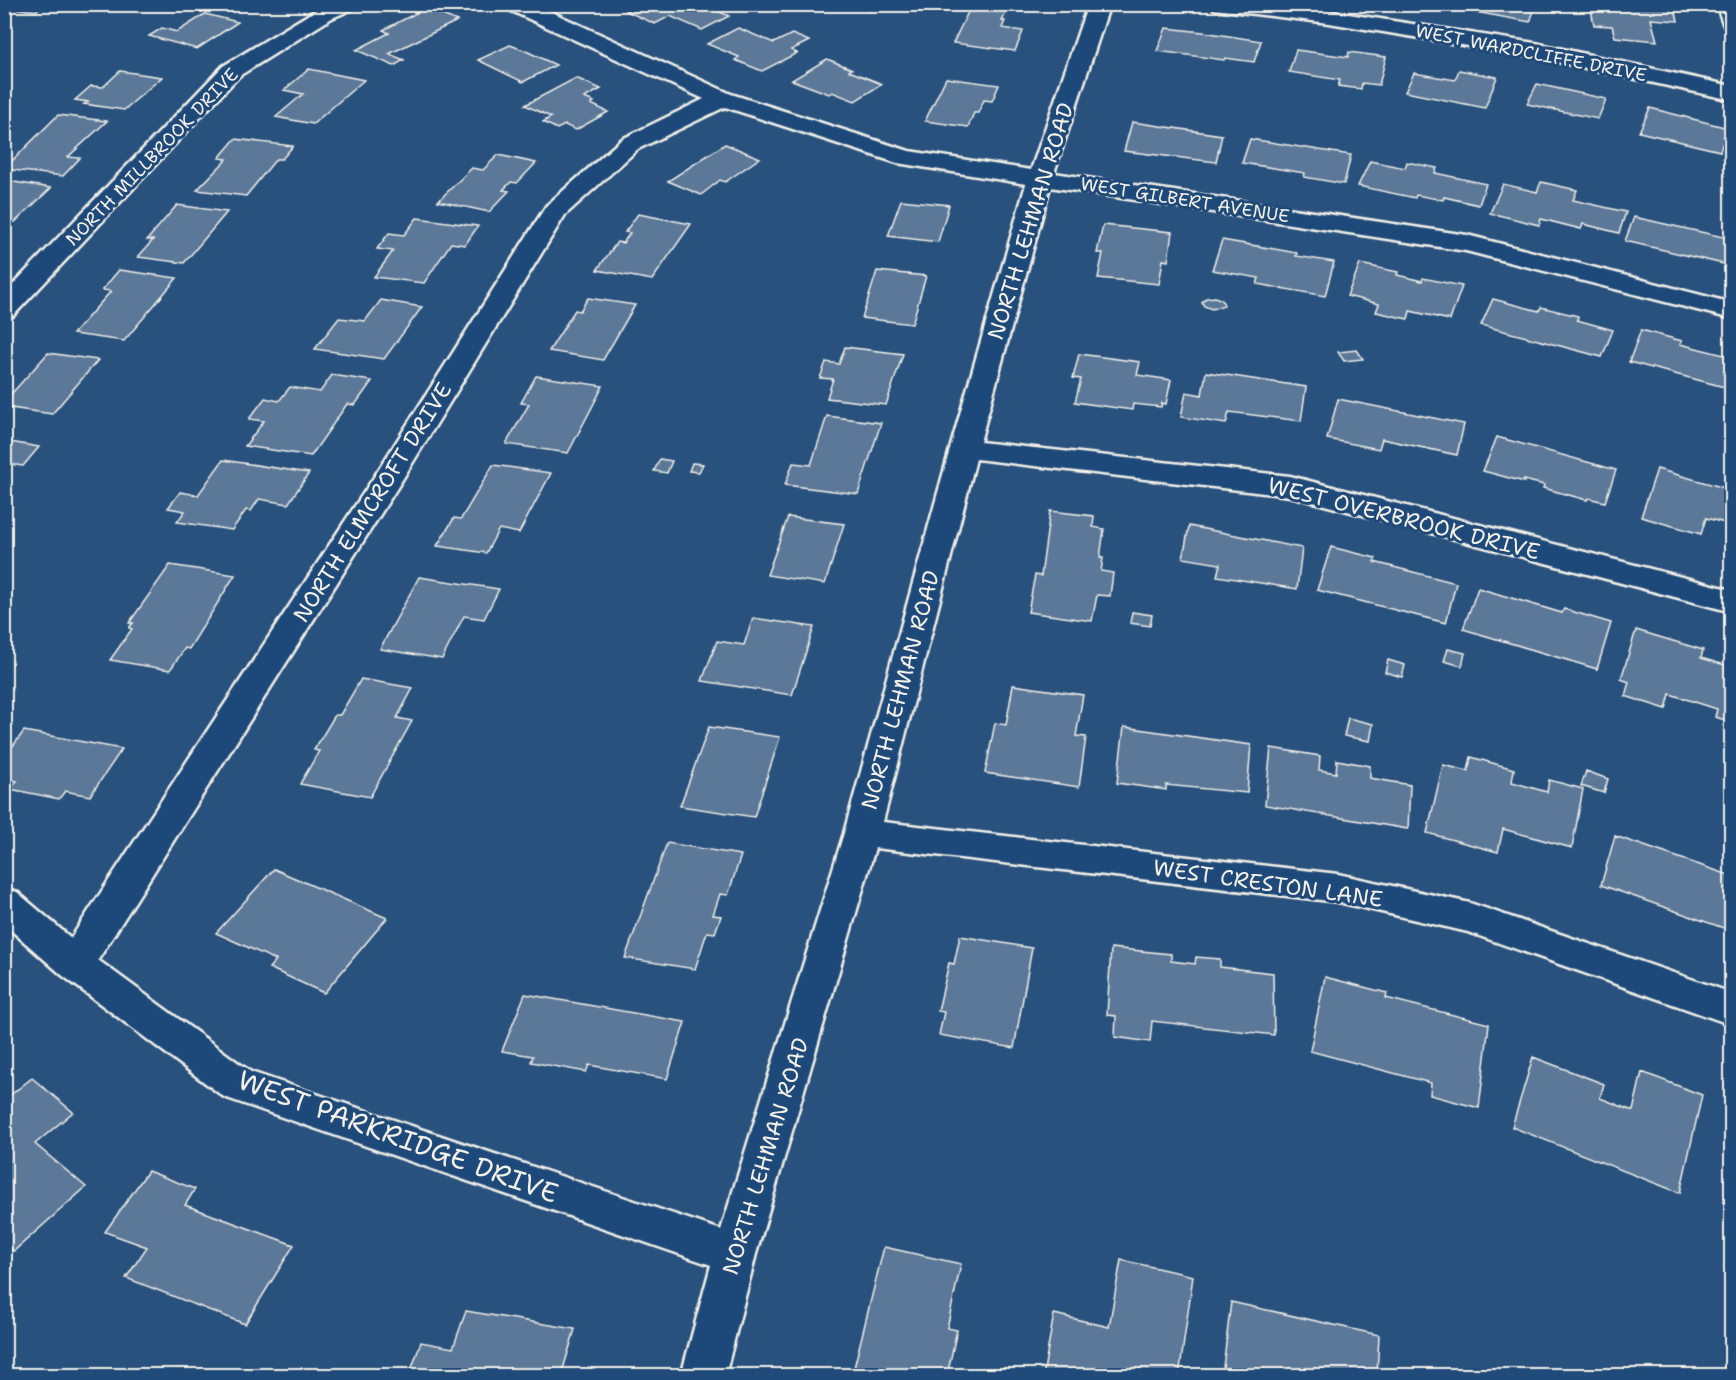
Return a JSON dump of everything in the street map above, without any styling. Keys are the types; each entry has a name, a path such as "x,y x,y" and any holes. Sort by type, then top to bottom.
{"street":[{"name":"NORTH MILLBROOK DRIVE","path":"4,310 231,71 324,13 345,4"},
{"name":"WEST GILBERT AVENUE","path":"515,4 723,99 905,158 1467,243 1731,311"},
{"name":"NORTH LEHMAN ROAD","path":"703,1376 735,1254 862,833 964,448 1040,178 1099,4"},
{"name":"WEST WARDCLIFFE DRIVE","path":"1222,4 1329,17 1536,50 1731,93"},
{"path":"1727,4 1731,21"},
{"name":"NORTH ELMCROFT DRIVE","path":"75,964 387,480 555,211 630,144 723,99"},
{"name":"WEST OVERBROOK DRIVE","path":"964,448 1290,486 1731,601"},
{"name":"WEST CRESTON LANE","path":"862,833 1338,888 1470,918 1731,1010"},
{"name":"WEST PARKRIDGE DRIVE","path":"4,902 75,964 238,1085 735,1254"}],"building":[{"path":"4,4 43,4 36,11 4,7"},
{"path":"638,4 703,4 729,16 702,30 670,16 655,24 626,11"},
{"path":"852,4 880,4 869,11"},
{"path":"972,4 1009,7 1002,21 1005,21 1002,28 1023,31 1015,51 953,43"},
{"path":"1455,4 1536,5 1530,22 1453,8"},
{"path":"1590,4 1674,4 1678,21 1651,19 1657,41 1615,37 1612,26 1594,25"},
{"path":"426,8 457,21 389,54 404,60 394,66 356,50 389,33 383,30"},
{"path":"205,14 238,22 197,49 149,36 162,28 177,32"},
{"path":"738,28 774,43 792,34 809,41 791,50 797,53 762,71 735,60 739,57 707,44"},
{"path":"1166,28 1261,41 1254,62 1157,51"},
{"path":"510,45 556,65 523,82 478,60"},
{"path":"1296,50 1348,57 1349,52 1386,57 1379,85 1362,83 1361,89 1338,86 1340,80 1289,72"},
{"path":"827,59 852,69 849,71 882,84 855,101 792,80"},
{"path":"309,69 364,80 313,124 276,117 303,94 284,90"},
{"path":"1459,70 1497,77 1485,108 1405,92 1414,73 1455,80"},
{"path":"120,71 162,77 124,110 84,104 88,102 75,100 91,86 103,87"},
{"path":"576,78 601,89 584,98 608,112 576,130 565,125 557,129 543,122 551,117 525,105"},
{"path":"946,78 999,85 992,101 984,100 978,113 974,113 968,127 925,121"},
{"path":"1537,84 1606,99 1598,119 1527,104"},
{"path":"1650,108 1728,128 1720,151 1639,132"},
{"path":"58,115 107,121 68,157 80,158 63,176 4,169"},
{"path":"1132,122 1222,135 1216,162 1124,151"},
{"path":"235,139 293,146 282,159 276,159 246,196 197,190 227,159 219,158"},
{"path":"1250,139 1351,155 1344,184 1304,177 1305,173 1242,163"},
{"path":"725,144 760,158 725,182 720,180 701,195 668,181"},
{"path":"498,155 536,163 517,183 511,182 503,190 509,191 489,212 438,201 472,168 483,170"},
{"path":"1370,161 1405,168 1407,162 1437,168 1435,173 1486,184 1479,205 1444,197 1443,200 1416,195 1415,198 1358,186"},
{"path":"8,181 51,188 15,222 4,221 4,184"},
{"path":"1541,182 1577,190 1573,200 1626,212 1619,233 1583,224 1581,229 1541,219 1539,225 1490,213 1503,184 1537,192"},
{"path":"901,200 949,205 938,242 888,236"},
{"path":"177,205 227,212 184,263 138,257 153,240 147,240"},
{"path":"638,214 691,224 652,280 597,270 617,242 623,243 630,233 625,232"},
{"path":"1634,217 1732,239 1732,266 1625,241"},
{"path":"417,218 478,226 465,245 451,243 424,283 374,277 393,251 377,249 389,233 404,235"},
{"path":"1103,225 1172,232 1168,261 1163,260 1159,284 1098,278 1103,253 1097,253"},
{"path":"1222,240 1334,262 1325,296 1257,284 1259,278 1212,270"},
{"path":"1360,264 1398,272 1397,275 1422,281 1423,278 1462,286 1450,320 1410,311 1408,319 1376,312 1379,304 1347,296"},
{"path":"119,270 177,278 124,341 73,334 111,291 102,290"},
{"path":"877,271 926,276 912,324 862,318"},
{"path":"1215,297 1222,300 1224,305 1212,309 1204,306 1202,302 1206,298"},
{"path":"588,298 635,305 603,360 549,351 575,310 580,311"},
{"path":"1493,299 1539,311 1541,307 1578,316 1577,320 1613,330 1602,357 1481,325"},
{"path":"381,300 422,307 384,359 315,349 339,318 365,321"},
{"path":"1641,330 1682,341 1680,344 1732,357 1732,389 1629,362"},
{"path":"845,347 903,354 886,405 827,398 833,379 820,378 826,362 839,364"},
{"path":"1357,350 1363,359 1344,361 1338,352"},
{"path":"48,353 98,360 52,414 4,407 4,402"},
{"path":"1079,354 1140,362 1137,375 1171,380 1166,404 1162,403 1161,407 1133,404 1132,410 1075,402 1081,379 1073,378"},
{"path":"1206,372 1306,387 1301,421 1229,412 1226,424 1181,417 1186,392 1202,395"},
{"path":"332,375 372,381 355,405 347,404 311,456 245,446 264,421 249,419 265,398 279,401 290,387 320,392"},
{"path":"536,376 603,386 568,453 506,444 529,404 521,403"},
{"path":"1338,399 1464,424 1457,455 1382,439 1379,449 1327,439"},
{"path":"827,416 881,423 858,494 785,485 793,463 811,465"},
{"path":"1497,437 1616,470 1605,502 1588,498 1587,500 1543,488 1544,485 1483,471"},
{"path":"4,441 39,447 23,466 9,464 4,469"},
{"path":"660,459 672,461 667,473 654,471"},
{"path":"223,460 309,473 288,504 259,499 251,511 246,510 232,530 177,522 185,511 168,508 180,492 198,495"},
{"path":"692,463 703,464 699,472 689,471"},
{"path":"493,465 551,473 519,533 499,529 486,553 437,546 454,518 461,519"},
{"path":"1657,469 1732,490 1732,525 1706,518 1701,534 1641,517"},
{"path":"1050,511 1094,516 1093,527 1104,529 1100,558 1103,558 1101,571 1113,573 1110,596 1097,595 1092,621 1028,612 1035,575 1041,576"},
{"path":"788,517 844,524 825,584 767,575"},
{"path":"1189,526 1302,548 1297,589 1217,576 1220,564 1183,558"},
{"path":"1331,547 1376,558 1374,562 1456,583 1446,623 1317,590"},
{"path":"170,565 235,575 189,649 185,648 170,670 110,660 132,629 129,628 133,623 129,623"},
{"path":"419,577 499,589 484,619 464,616 442,659 380,649"},
{"path":"1478,588 1562,613 1564,609 1611,623 1597,669 1463,629"},
{"path":"1132,612 1152,615 1150,626 1130,623"},
{"path":"753,618 814,627 792,695 702,681 717,641 744,645"},
{"path":"1636,630 1703,650 1701,658 1732,667 1732,722 1715,717 1717,709 1670,694 1666,709 1625,696 1629,682 1621,679"},
{"path":"1448,649 1465,653 1462,666 1444,661"},
{"path":"1388,660 1405,665 1402,677 1385,672"},
{"path":"361,679 413,688 397,718 412,721 370,797 300,784 319,751 314,750 335,715 340,715"},
{"path":"1013,685 1083,695 1076,736 1086,737 1079,787 985,773 995,723 1006,725"},
{"path":"1348,718 1373,724 1370,741 1344,736"},
{"path":"709,727 780,737 754,817 680,806"},
{"path":"1124,727 1251,745 1247,793 1166,785 1166,790 1117,783"},
{"path":"24,731 122,749 90,796 65,791 59,799 10,789 17,781 4,778 4,758"},
{"path":"1271,748 1320,756 1319,770 1336,773 1337,760 1370,766 1370,778 1410,785 1408,829 1265,805"},
{"path":"1471,757 1514,769 1512,782 1547,792 1549,780 1583,789 1572,848 1503,829 1498,852 1427,833 1443,765 1468,771"},
{"path":"1586,771 1608,779 1604,793 1581,786"},
{"path":"1615,836 1732,876 1732,931 1601,885"},
{"path":"667,843 741,855 728,895 720,894 713,915 721,916 715,933 707,932 695,969 625,958"},
{"path":"274,869 387,918 324,993 269,968 276,960 216,933"},
{"path":"960,936 1032,948 1014,1048 939,1035 944,1012 938,1011 949,963 954,964"},
{"path":"1111,948 1171,954 1171,961 1195,964 1196,957 1220,959 1220,967 1273,973 1274,1035 1152,1021 1150,1042 1115,1037 1116,1016 1107,1015"},
{"path":"1325,977 1387,993 1386,998 1489,1024 1479,1108 1430,1095 1431,1083 1310,1051"},
{"path":"525,994 685,1022 667,1079 589,1065 586,1072 531,1062 533,1056 502,1051"},
{"path":"1533,1057 1604,1084 1600,1098 1633,1111 1642,1072 1702,1095 1680,1193 1512,1127"},
{"path":"32,1078 73,1112 35,1144 86,1187 14,1251 4,1243 4,1100"},
{"path":"148,1171 195,1189 185,1205 294,1245 245,1324 126,1278 147,1247 105,1232"},
{"path":"884,1247 961,1264 947,1328 957,1330 947,1376 852,1376"},
{"path":"1121,1260 1193,1276 1179,1376 1043,1376 1054,1314 1109,1327"},
{"path":"1231,1302 1379,1335 1377,1376 1222,1376"},
{"path":"466,1311 575,1329 561,1376 409,1376 421,1342 453,1348"}]}
